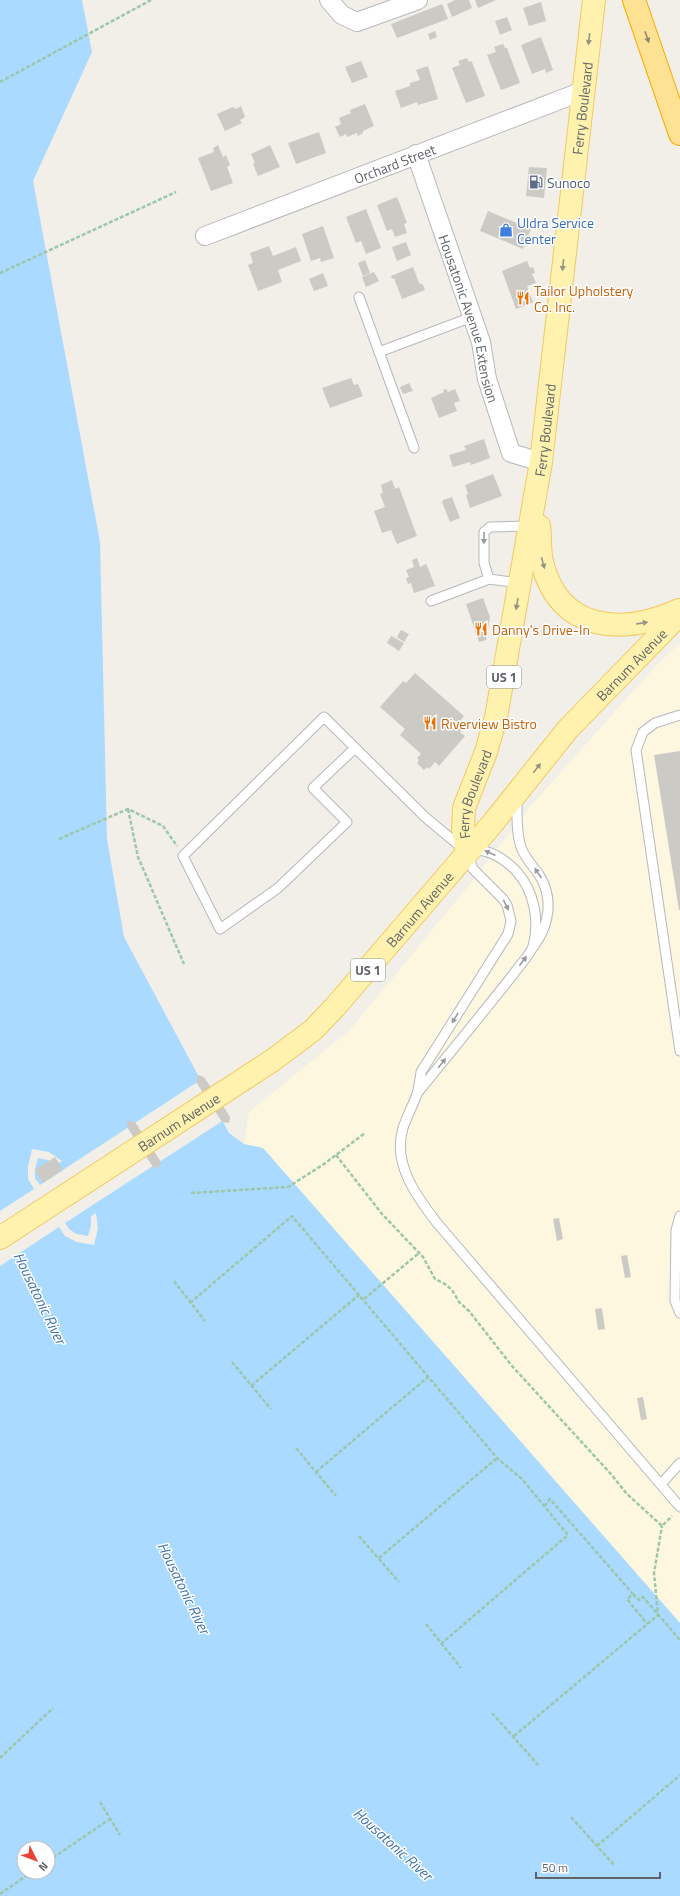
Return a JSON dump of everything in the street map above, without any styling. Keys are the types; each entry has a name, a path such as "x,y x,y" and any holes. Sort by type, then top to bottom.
{"highway":[{"path":"634,0 680,134"}],"main road":[{"name":"Ferry Boulevard","path":"467,852 463,829 464,808 486,752 496,717 521,583 529,526 541,462 594,0"},
{"path":"535,497 540,533 540,551 546,574 555,592 574,612 598,623 617,625 651,621 680,610"},
{"name":"Barnum Avenue","path":"0,1238 254,1073 294,1045 328,1014 373,965 517,793 568,729 680,614"}],"street":[{"path":"329,0 342,15 357,22 418,0"},
{"name":"Orchard Street","path":"205,236 583,91"},
{"name":"Housatonic Avenue Extension","path":"416,154 481,342 487,379 511,453 541,462"}],"lane":[{"path":"359,297 414,448"},
{"path":"379,352 472,317"},
{"path":"489,579 484,563 484,532 490,527 529,526"},
{"path":"431,601 489,579 521,583"},
{"path":"680,715 655,723 643,732 636,750 680,1051"},
{"path":"355,748 313,788 347,822 278,888 220,929 183,856 324,717 425,817 467,852 473,869 503,899 510,913 510,928 505,942 421,1072 417,1093 403,1129 400,1149 409,1182 416,1196 442,1229 661,1484 678,1510"},
{"path":"417,1093 480,1016 533,947 544,931 548,921 548,903 542,880 521,847 518,823 517,793"},
{"path":"467,852 480,849 493,854 512,867 525,883 530,892 536,921 533,947"},
{"path":"680,1216 676,1230 675,1301 680,1313"},
{"path":"661,1484 680,1463"}],"path":[{"path":"0,82 151,0"},
{"path":"0,273 176,192"},
{"path":"128,809 138,857 184,964"},
{"path":"59,839 128,809 163,826 183,856"},
{"path":"191,1194 288,1187 336,1155 364,1133"},
{"path":"336,1155 382,1214 419,1253 435,1279 445,1284 452,1290 459,1302 469,1311 512,1366 610,1473 627,1494 662,1526"},
{"path":"190,1303 292,1216 360,1294 497,1458 522,1479 568,1535 442,1643"},
{"path":"364,1299 419,1253"},
{"path":"174,1281 205,1321"},
{"path":"251,1386 360,1294"},
{"path":"232,1362 271,1409"},
{"path":"316,1472 429,1376"},
{"path":"296,1448 336,1496"},
{"path":"379,1558 497,1458"},
{"path":"544,1506 550,1499 632,1594 639,1600 643,1597 680,1640"},
{"path":"658,1614 654,1573 662,1526 678,1510"},
{"path":"359,1536 399,1582"},
{"path":"632,1594 627,1599 647,1624"},
{"path":"514,1736 658,1614"},
{"path":"426,1624 461,1668"},
{"path":"0,1758 53,1708"},
{"path":"492,1713 540,1767"},
{"path":"597,1846 680,1775"},
{"path":"100,1802 120,1835"},
{"path":"571,1817 615,1866"},
{"path":"56,1856 110,1819"},
{"path":"0,1894 20,1880"}],"shaded area":[{"path":"680,643 680,1623 263,1148 244,1144 249,1112 349,1031 462,894 530,807 655,667"}],"water":[{"name":"Housatonic River","path":"0,0 82,0 92,52 33,181 100,542 107,839 124,937 229,1133 244,1144 263,1148 680,1623 680,1896 0,1896"}],"pier":[{"path":"202,1079 224,1120 65,1223 70,1230 77,1234 88,1236 91,1226 91,1216 96,1213 98,1228 94,1245 77,1242 65,1236 59,1227 0,1266 0,1211 34,1189 28,1179 28,1166 32,1149 49,1152 62,1161 57,1164 38,1158 35,1169 35,1178 40,1185"}],"building":[{"path":"455,0 469,0 472,8 452,17 447,4"},
{"path":"475,0 496,0 478,8"},
{"path":"541,2 546,21 529,26 523,8"},
{"path":"442,4 448,19 397,38 391,24"},
{"path":"507,17 512,30 500,35 495,21"},
{"path":"435,31 437,37 430,40 428,34"},
{"path":"541,37 553,70 546,73 545,69 532,74 521,45"},
{"path":"503,44 505,48 507,48 520,83 501,90 487,55 496,52 494,47"},
{"path":"467,58 468,61 472,62 485,96 466,103 452,68 460,65 458,61"},
{"path":"361,61 368,77 352,83 345,67"},
{"path":"428,66 438,99 418,105 417,102 401,108 395,91 410,86 410,83 420,80 416,70"},
{"path":"365,104 374,126 363,131 363,133 358,136 357,133 347,137 346,134 340,137 335,127 341,124 339,118 351,113 350,110"},
{"path":"241,106 245,117 240,120 242,123 225,131 217,114 233,107 236,109"},
{"path":"319,132 326,153 296,164 288,143"},
{"path":"218,145 223,157 226,155 230,165 227,167 233,183 211,191 198,158 214,152 213,148"},
{"path":"270,145 280,167 258,176 251,154"},
{"name":"Sunoco","path":"529,167 547,168 544,198 526,196"},
{"path":"397,197 407,223 404,224 407,233 395,237 392,229 387,231 377,205"},
{"path":"366,209 381,248 366,254 361,241 356,243 346,217"},
{"name":"Uldra Service Center","path":"488,211 531,229 523,249 480,231"},
{"path":"323,226 334,258 321,262 320,258 311,261 302,234"},
{"path":"406,242 411,255 397,261 392,247"},
{"path":"269,246 273,256 296,247 301,261 278,270 282,282 258,291 248,265 253,263 250,253"},
{"path":"365,260 370,273 363,276 358,263"},
{"path":"527,261 530,268 533,267 535,273 532,274 536,283 527,286 533,302 516,309 502,271"},
{"path":"413,267 419,283 423,285 425,290 402,299 394,278 392,279 391,276"},
{"path":"374,272 379,281 366,287 362,277"},
{"path":"323,273 328,286 314,291 309,279"},
{"path":"351,378 354,385 358,384 363,396 330,408 322,388"},
{"path":"409,383 413,391 403,394 400,387"},
{"path":"446,389 448,392 455,389 460,401 454,403 457,411 439,418 431,398 444,392 443,390"},
{"path":"484,439 490,458 471,465 470,462 453,467 449,455 466,450 464,446"},
{"path":"493,474 502,496 470,508 465,485"},
{"path":"392,480 395,489 399,487 417,536 397,544 391,530 382,533 374,511 385,507 380,494 383,493 381,485"},
{"path":"452,497 460,518 450,522 442,502 443,500"},
{"path":"417,558 420,567 426,564 435,586 414,593 411,583 408,584 406,578 409,577 406,570 414,567 412,560"},
{"name":"Danny's Drive-In","path":"483,598 490,617 486,640 479,642 466,604"},
{"path":"401,630 409,634 404,642 397,637"},
{"path":"391,636 404,643 399,651 387,643"},
{"name":"Riverview Bistro","path":"415,673 464,716 460,721 465,725 460,732 465,736 439,766 435,762 429,769 427,767 424,770 417,763 419,760 417,758 421,754 400,735 405,729 380,707 403,681 406,683"},
{"path":"680,751 680,910 679,910 654,755"},
{"path":"198,1075 204,1077 230,1117 229,1123 222,1122 196,1082"},
{"path":"128,1121 135,1122 161,1162 159,1168 153,1167 127,1127"},
{"path":"55,1157 63,1170 43,1183 35,1170"},
{"path":"559,1218 563,1239 557,1241 553,1219"},
{"path":"627,1255 631,1277 625,1278 621,1256"},
{"path":"602,1308 605,1329 598,1330 595,1309"},
{"path":"643,1397 647,1419 641,1420 637,1398"}],"place":[{"name":"Sunoco","path":"536,182"},
{"name":"Uldra Service Center","path":"506,230"},
{"name":"Tailor Upholstery Co. Inc.","path":"523,298"},
{"name":"Danny's Drive-In","path":"481,629"},
{"name":"Riverview Bistro","path":"430,723"}]}
